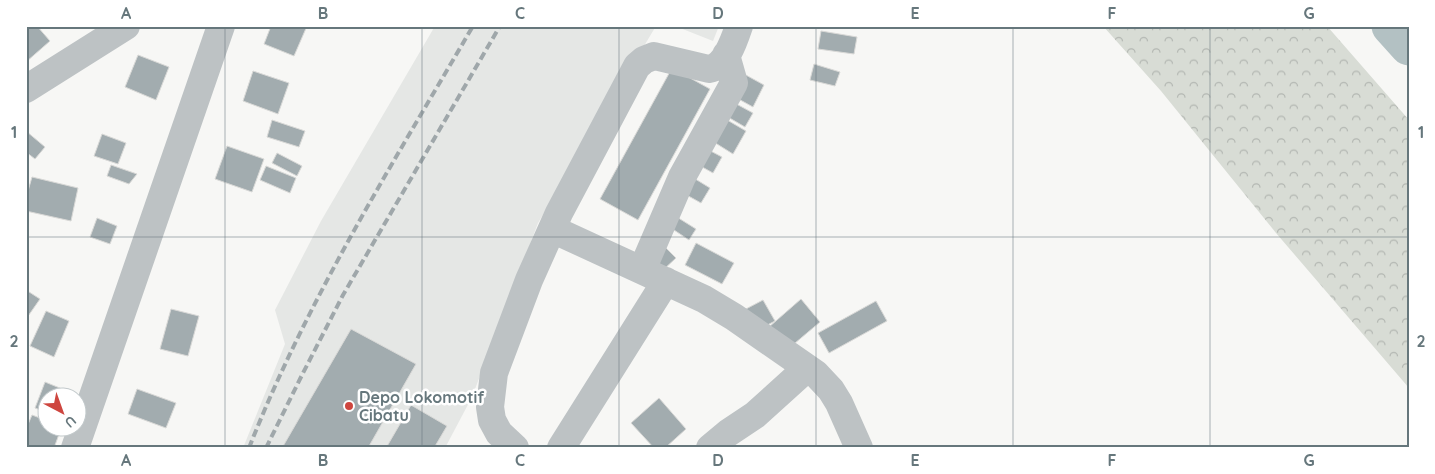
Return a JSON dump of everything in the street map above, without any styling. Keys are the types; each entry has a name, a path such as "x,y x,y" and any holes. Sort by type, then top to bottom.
{"street":[{"path":"26,89 126,26"},
{"path":"75,448 221,26"},
{"path":"515,448 499,433 492,420 490,392 494,374 526,288 552,229 637,66 644,60 654,56 709,69 718,66 726,55 739,26"},
{"path":"561,448 654,276 682,177 734,83 726,55"},
{"path":"552,229 704,299 734,317 807,368 822,379 831,390 839,403 859,448"},
{"path":"710,448 755,415 807,368"}],"shaded area":[{"path":"435,26 656,26 538,223 472,397 445,448 243,448 285,344 275,310 321,221"},
{"path":"675,26 719,26 713,41"}],"green space":[{"path":"1103,26 1327,26 1409,120 1409,388 1276,233 1161,91"}],"building":[{"path":"26,26 37,26 50,41 26,62"},
{"path":"271,26 307,26 294,56 264,44"},
{"path":"821,31 857,37 854,54 818,49"},
{"path":"138,55 169,67 156,100 125,87"},
{"path":"814,64 840,72 835,86 810,80"},
{"path":"672,68 710,89 638,220 600,199"},
{"path":"253,71 289,83 278,114 243,101"},
{"path":"744,74 764,85 753,107 733,96"},
{"path":"729,100 753,113 745,127 721,113"},
{"path":"722,117 746,131 733,154 709,139"},
{"path":"272,120 305,131 299,147 267,137"},
{"path":"26,131 45,147 35,159 26,152"},
{"path":"102,134 126,143 118,164 94,156"},
{"path":"227,146 264,159 252,192 215,179"},
{"path":"703,147 722,157 713,173 695,163"},
{"path":"277,153 302,166 297,176 272,163"},
{"path":"111,165 137,174 129,184 107,176"},
{"path":"266,166 296,178 290,193 260,180"},
{"path":"32,177 78,188 71,221 26,211 26,198"},
{"path":"692,177 710,188 701,203 683,193"},
{"path":"672,214 696,229 689,240 665,224"},
{"path":"97,218 117,226 110,244 90,237"},
{"path":"696,243 734,263 722,284 685,265"},
{"path":"665,247 676,258 662,271 651,260"},
{"path":"26,290 40,299 26,319"},
{"path":"801,299 820,322 788,349 769,327"},
{"path":"763,300 775,321 756,331 744,310"},
{"path":"876,301 887,321 829,353 818,333"},
{"path":"171,309 199,316 188,356 160,349"},
{"path":"46,311 69,321 54,357 30,346"},
{"name":"Depo Lokomotif Cibatu","path":"351,329 416,364 368,448 282,448"},
{"path":"45,382 55,386 43,386"},
{"path":"137,389 176,403 166,428 128,414"},
{"path":"659,398 686,429 665,448 654,448 631,423"},
{"path":"411,405 447,426 434,448 386,448"},
{"path":"32,415 38,417 38,436 58,436 54,448 26,448 26,429"}],"waterway":[{"path":"1391,26 1409,46"}],"railway":[{"path":"249,448 272,393 324,286 382,181 473,26"},
{"path":"266,448 343,295 500,26"}],"place":[{"name":"Depo Lokomotif Cibatu","path":"349,406"}]}
